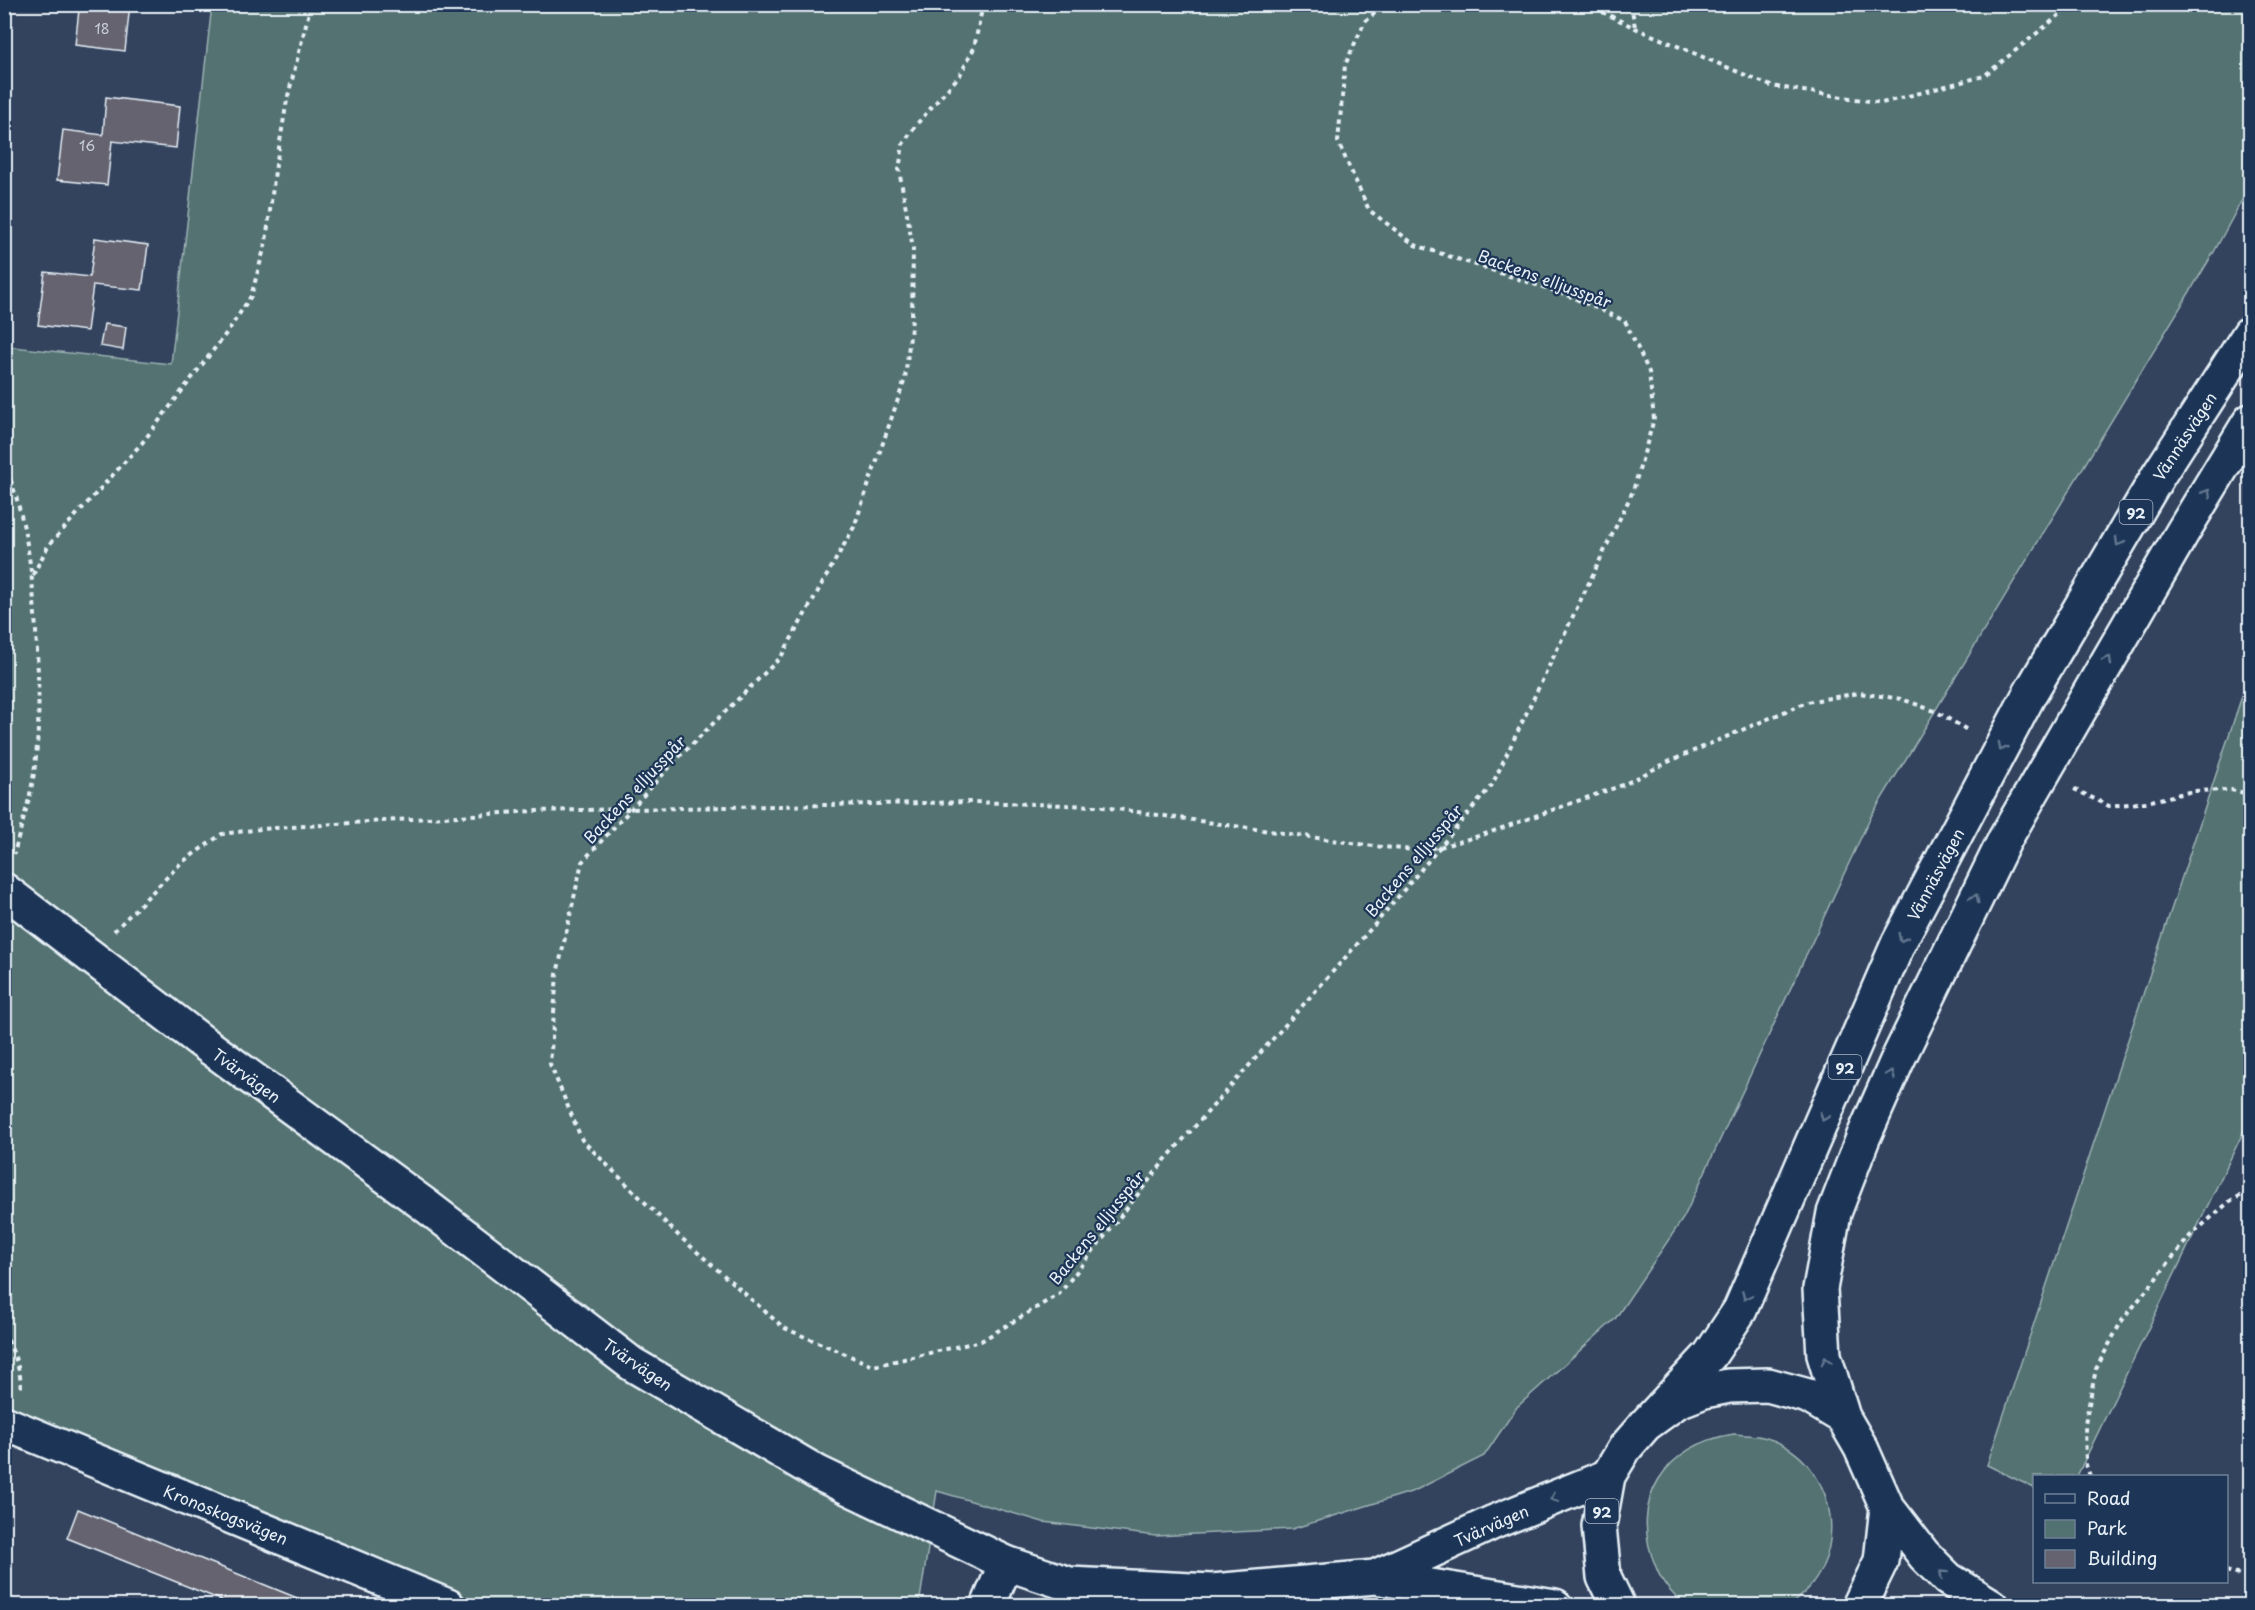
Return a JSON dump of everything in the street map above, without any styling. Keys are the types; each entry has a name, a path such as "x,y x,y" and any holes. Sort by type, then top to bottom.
{"main road":[{"name":"Vännäsvägen","path":"1645,1425 1710,1355 1740,1310 1898,944 2023,705 2158,476 2250,333"},
{"name":"92","path":"1992,1605 1948,1579 1924,1555 1887,1507 1861,1448 1843,1417 1824,1355 1820,1289 1834,1213 1863,1138 1906,1040 2005,839 2176,543 2250,421"},
{"name":"Tvärvägen","path":"4,890 201,1041 632,1364 818,1473 1006,1563 1069,1584 1212,1591 1375,1577 1555,1605"},
{"name":"92","path":"1618,1605 1604,1577 1599,1526 1608,1476 1625,1448 1645,1425 1678,1401 1704,1391 1729,1386 1768,1385 1808,1396 1843,1417"},
{"name":"Kronoskogsvägen","path":"4,1423 448,1605"},
{"name":"Tvärvägen","path":"1375,1577 1494,1522 1608,1476"},
{"path":"1859,1605 1881,1561 1887,1507"},
{"path":"988,1605 1006,1563"}],"path":[{"path":"33,575 48,546 142,442 228,331 251,296 266,242 287,100 311,4"},
{"name":"Backens elljusspår","path":"983,4 974,48 960,75 915,126 903,144 898,170 913,248 912,319 905,379 854,527 781,657 680,756 582,862 557,974 550,1064 582,1140 679,1236 784,1328 874,1366 981,1341 1059,1294 1165,1160 1376,923 1492,785 1634,491 1654,420 1649,372 1625,321 1567,295 1415,245 1369,210 1338,142 1345,65 1365,21 1386,4"},
{"path":"1586,4 1635,28 1771,86 1882,103 1983,76 2073,4"},
{"path":"1631,4 1635,28"},
{"path":"4,463 11,479 33,575 38,680 33,779 14,854"},
{"path":"89,955 181,862 222,834 261,829 534,811 972,802 1096,806 1413,850 1440,847 1482,835 1623,785 1668,762 1807,702 1859,693 1902,699 1937,712 1977,735"},
{"path":"2070,787 2109,806 2147,802 2193,791 2231,790 2250,794"},
{"path":"2090,1475 2086,1465 2085,1424 2096,1369 2121,1322 2190,1236 2230,1201 2250,1191"},
{"path":"2228,1572 2250,1578"}],"green space":[{"path":"212,5 2250,5 2250,185 2214,252 1870,818 1684,1217 1615,1319 1517,1407 1484,1456 1414,1491 1292,1529 1156,1536 1043,1522 937,1491 919,1605 448,1605 5,1423 4,346 171,364"},
{"path":"2250,679 2250,1118 2077,1475 2033,1475 2033,1488 1987,1465 2244,690"},
{"path":"1734,1434 1770,1439 1797,1455 1814,1473 1825,1495 1830,1519 1829,1544 1822,1567 1809,1588 1789,1605 1688,1605 1669,1589 1661,1578 1648,1543 1646,1520 1650,1499 1659,1480 1672,1463 1689,1450 1710,1440"}],"building":[{"path":"69,4 130,4 125,51 75,45 79,10 68,9"},
{"path":"106,97 180,106 176,148 112,141 107,185 57,180 63,130 103,135"},
{"path":"95,238 148,245 142,290 93,285 87,331 38,325 45,272 90,277"},
{"path":"104,324 126,327 123,350 100,346"},
{"path":"78,1509 317,1606 236,1606 67,1538"}]}
